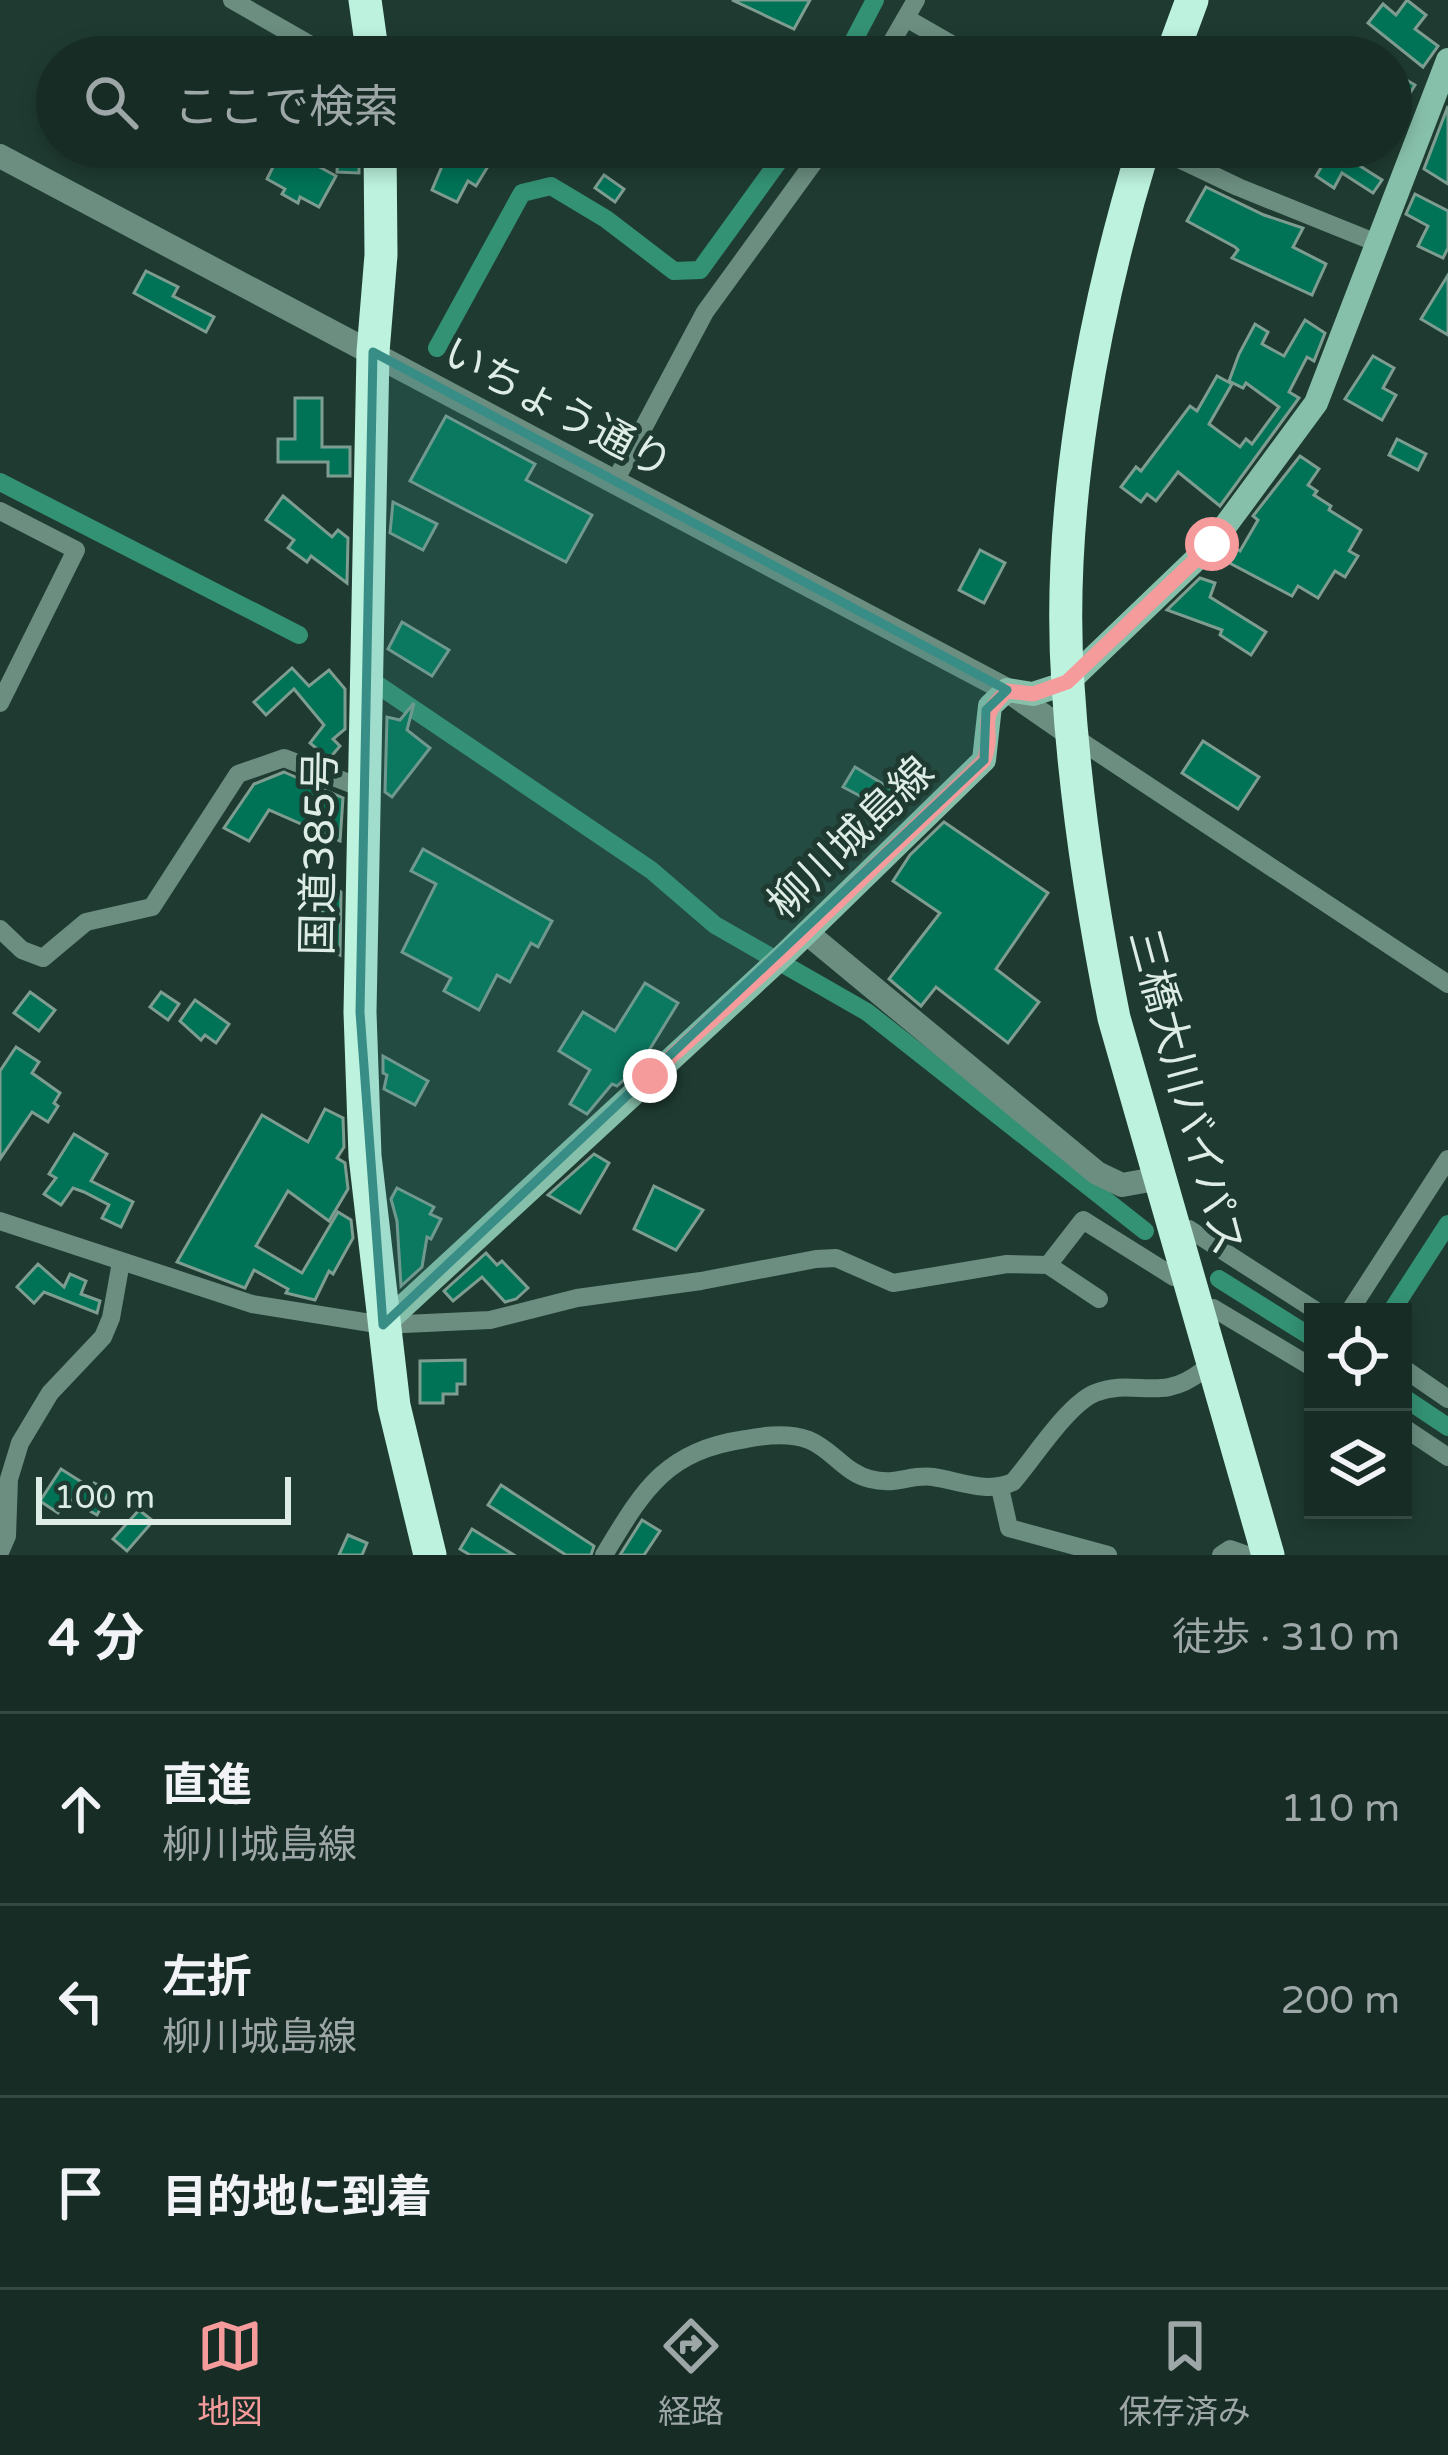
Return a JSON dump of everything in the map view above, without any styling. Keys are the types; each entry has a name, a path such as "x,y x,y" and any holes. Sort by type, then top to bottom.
{"highway":[{"path":"365,0 370,36"},
{"path":"1179,36 1192,0"},
{"name":"国道385号","path":"380,168 362,788 364,1132 394,1406 430,1555"},
{"name":"三橋大川バイパス","path":"1138,168 1116,238 1092,348 1068,572 1067,682 1097,935 1114,1018 1268,1555"}],"main road":[{"path":"1412,153 1448,60"},
{"path":"1007,691 1033,694 1067,682 1212,544 1293,435 1324,383 1406,168"},
{"name":"柳川城島線","path":"386,1341 984,760 988,752 986,716 1007,691"}],"street":[{"path":"232,0 295,36"},
{"path":"895,36 916,0"},
{"path":"906,18 937,36"},
{"name":"いちょう通り","path":"0,156 1007,691 1073,736"},
{"path":"614,483 705,311 810,168"},
{"path":"1198,168 1377,243"},
{"path":"0,511 76,550 0,703"},
{"path":"1073,736 1448,984"},
{"path":"0,929 22,950 44,958 86,922 152,907 238,774 284,758 362,788"},
{"path":"807,933 1097,1173 1122,1185 1162,1178"},
{"path":"1355,1303 1448,1160"},
{"path":"1048,1265 1083,1220 1174,1277"},
{"path":"0,1221 252,1304 386,1341 596,1294 701,1281 816,1259 836,1258 893,1282 1007,1264 1048,1265 1099,1299"},
{"path":"1189,1229 1304,1303"},
{"path":"0,1552 7,1536 9,1479 20,1443 50,1393 103,1337 121,1262"},
{"path":"1213,1308 1304,1361"},
{"path":"604,1555 632,1511 676,1460 704,1447 768,1435 804,1438 867,1478 898,1483 918,1475 1000,1488 1013,1482 1079,1404 1094,1394 1183,1386 1202,1371"},
{"path":"1412,1374 1448,1399"},
{"path":"1412,1433 1448,1457"},
{"path":"1000,1488 1009,1528 1108,1555"},
{"path":"1221,1555 1230,1550 1247,1555"}],"highlighted area":[{"path":"373,352 1007,690 986,710 984,760 383,1325 360,1012"}],"building":[{"path":"732,0 810,0 794,29"},
{"path":"1407,0 1426,15 1415,29 1438,46 1423,67 1412,58 1412,36 1384,36 1368,23 1383,4 1396,15"},
{"path":"1448,106 1448,184 1424,169"},
{"path":"272,168 321,168 336,176 319,207 300,197 298,203 267,179"},
{"path":"337,168 359,168 359,173 337,172"},
{"path":"441,168 487,168 476,186 468,181 457,202 432,190"},
{"path":"1321,168 1363,168 1382,180 1373,193 1342,173 1334,188 1316,176"},
{"path":"604,175 624,189 615,202 595,188"},
{"path":"1206,187 1303,228 1293,247 1326,264 1312,295 1232,258 1238,250 1235,247 1187,221"},
{"path":"1415,194 1448,211 1448,248 1443,258 1418,246 1428,226 1406,214"},
{"path":"146,271 178,287 173,296 214,317 206,332 134,293"},
{"path":"1448,275 1448,335 1421,319"},
{"path":"1305,320 1325,333 1314,361 1307,357 1289,392 1299,398 1220,506 1178,472 1156,501 1147,494 1141,502 1121,487 1136,467 1141,471 1190,406 1197,411 1217,376 1232,384 1209,424 1240,447 1246,439 1252,444 1279,407 1246,383 1243,388 1229,381 1239,354 1255,324 1268,332 1262,344 1284,356"},
{"path":"1373,356 1394,368 1383,388 1396,395 1382,420 1345,399"},
{"path":"295,398 322,398 322,447 350,447 350,476 328,476 328,462 278,462 278,439 295,439"},
{"path":"446,416 535,464 526,480 592,515 566,562 410,481"},
{"path":"1397,439 1426,454 1418,470 1389,455"},
{"path":"1300,456 1319,469 1308,485 1317,491 1314,495 1361,530 1349,551 1358,556 1345,577 1335,571 1318,598 1298,586 1292,596 1222,559 1231,546 1240,551 1258,520 1253,516"},
{"path":"283,496 332,537 338,530 348,538 347,583 311,556 307,562 288,548 294,540 266,520"},
{"path":"393,502 437,524 423,550 390,533"},
{"path":"980,550 1005,563 984,603 959,590"},
{"path":"1200,578 1215,583 1210,597 1266,632 1251,655 1220,635 1222,630 1167,610"},
{"path":"402,622 449,650 432,676 388,649"},
{"path":"292,668 309,686 329,670 345,689 345,729 333,739 340,746 329,759 310,743 324,725 294,689 266,715 254,702"},
{"path":"414,703 407,730 430,748 392,797 385,792 387,717 400,720"},
{"path":"1203,741 1259,777 1238,809 1182,773"},
{"path":"855,767 893,790 883,808 843,787"},
{"path":"284,772 343,798 340,841 269,810 249,841 224,828 254,784"},
{"path":"944,822 1048,893 996,969 1039,1002 1008,1043 936,987 921,1006 889,979 940,913 893,881 910,855"},
{"path":"423,849 552,921 538,947 531,943 510,982 497,975 479,1010 444,991 451,978 402,952 436,884 411,871"},
{"path":"335,888 341,892 340,955 300,934 310,915 318,920"},
{"path":"645,983 678,1003 640,1065 617,1086 612,1084 587,1114 570,1104 590,1070 559,1051 583,1012 615,1031"},
{"path":"30,992 55,1010 39,1031 14,1013"},
{"path":"161,992 179,1004 168,1020 150,1007"},
{"path":"195,1000 229,1024 216,1043 205,1035 201,1040 180,1021"},
{"path":"16,1047 39,1062 32,1073 60,1093 48,1122 32,1112 0,1159 0,1071"},
{"path":"383,1056 428,1081 415,1105 384,1089"},
{"path":"325,1109 343,1118 344,1147 337,1158 345,1163 348,1189 329,1221 288,1191 256,1246 302,1273 338,1212 351,1220 353,1238 315,1300 286,1293 288,1289 254,1270 245,1288 177,1262 262,1115 308,1142"},
{"path":"74,1134 107,1154 91,1181 133,1202 121,1227 102,1218 109,1205 84,1192 73,1188 61,1205 44,1194 56,1178 49,1174"},
{"path":"594,1154 609,1163 580,1213 548,1195"},
{"path":"654,1186 703,1210 676,1250 634,1229"},
{"path":"397,1188 434,1207 430,1214 441,1219 431,1239 427,1237 422,1267 401,1286 391,1199"},
{"path":"486,1253 497,1265 502,1261 528,1288 505,1302 482,1277 453,1301 444,1291"},
{"path":"38,1264 64,1287 70,1274 86,1281 81,1294 100,1301 97,1313 44,1292 34,1303 17,1287"},
{"path":"465,1360 465,1384 457,1384 457,1394 443,1394 443,1403 420,1403 420,1361"},
{"path":"61,1469 91,1488 94,1483 110,1491 97,1515 67,1498 58,1513 40,1501"},
{"path":"501,1485 594,1546 591,1555 566,1555 488,1505"},
{"path":"139,1510 153,1521 127,1551 113,1539"},
{"path":"642,1520 660,1531 644,1555 620,1555"},
{"path":"472,1529 514,1555 470,1555 460,1549"},
{"path":"348,1535 367,1543 362,1555 339,1555"}],"waterway":[{"path":"856,36 875,0"},
{"path":"437,348 522,193 551,186 606,219 674,271 700,270 774,168"},
{"path":"0,482 299,635"},
{"path":"375,683 651,870 715,925 867,1012 1145,1231"},
{"path":"1397,1303 1448,1224"},
{"path":"1219,1279 1304,1332"},
{"path":"1412,1403 1448,1427"}],"route":[{"path":"650,1076 984,760 990,706 1007,691 1033,694 1067,682 1212,544"}]}
